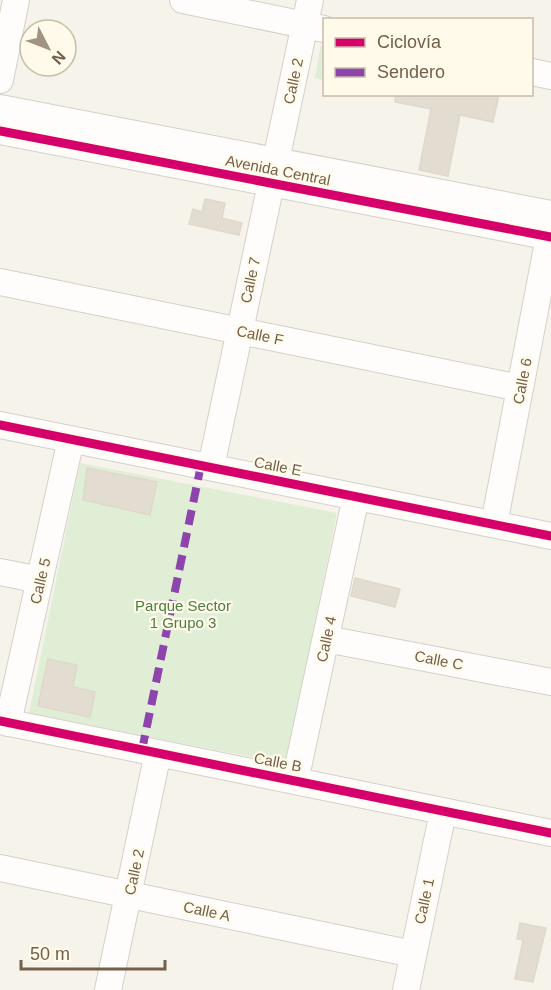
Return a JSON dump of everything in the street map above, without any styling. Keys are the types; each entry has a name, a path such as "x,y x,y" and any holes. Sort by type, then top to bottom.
{"street":[{"path":"0,80 16,0"},
{"path":"183,0 315,27"},
{"name":"Calle 2","path":"272,173 315,27 310,0"},
{"path":"533,72 551,76"},
{"name":"Avenida Central","path":"0,108 272,173 550,229"},
{"name":"Avenida Central","path":"0,131 272,173"},
{"name":"Calle 7","path":"211,467 272,173"},
{"name":"Calle 6","path":"494,524 550,229"},
{"name":"Calle F","path":"0,282 520,388"},
{"name":"Calle E","path":"0,425 551,536"},
{"name":"Calle 5","path":"4,722 40,580 71,439"},
{"name":"Calle 4","path":"294,781 356,497"},
{"path":"0,572 40,580"},
{"name":"Calle C","path":"326,639 551,682"},
{"name":"Calle B","path":"4,722 551,834"},
{"name":"Calle 2","path":"108,990 158,753"},
{"name":"Calle 1","path":"406,990 443,812"},
{"name":"Calle A","path":"0,868 413,954"}],"green space":[{"path":"321,45 323,46 323,80 315,78"},
{"name":"Parque Sector 1 Grupo 3","path":"80,463 337,513 286,764 29,713"}],"building":[{"path":"396,96 499,96 493,122 460,115 448,176 419,170 431,109 395,102"},
{"path":"205,199 225,203 222,218 242,223 239,235 189,224 193,209 202,212"},
{"path":"87,468 157,482 150,515 83,500"},
{"path":"355,578 400,589 395,607 351,596"},
{"path":"48,659 77,665 73,687 95,692 90,717 38,706"},
{"path":"520,923 546,928 533,982 515,979 523,940 517,939"}],"marked path":[{"path":"142,750 201,465"}],"cycle path":[{"path":"0,131 551,237"},
{"path":"0,425 551,536"},
{"path":"0,721 551,833"}]}
